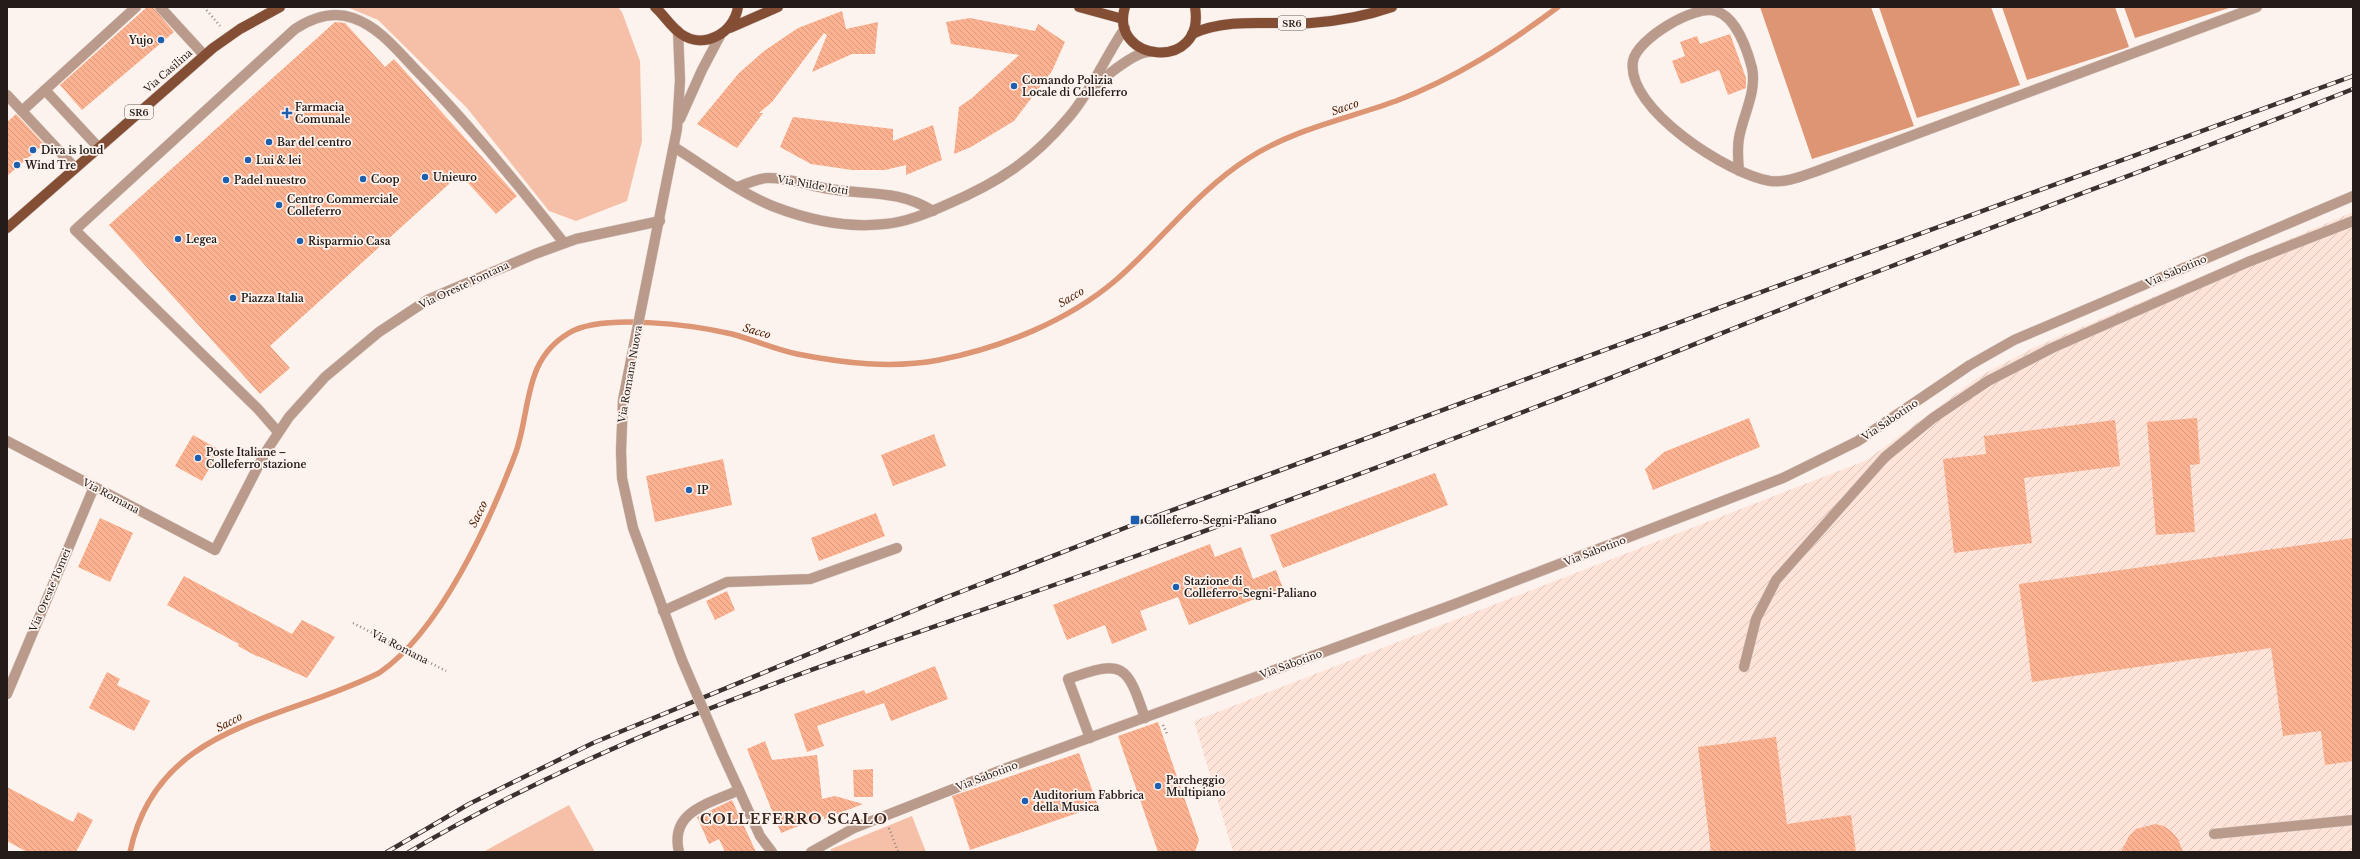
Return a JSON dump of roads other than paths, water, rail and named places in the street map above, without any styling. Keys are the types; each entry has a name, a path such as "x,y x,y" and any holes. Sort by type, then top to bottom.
{"main road":[{"name":"Via Casilina","path":"7,228 204,55 228,36 279,7"},
{"path":"655,7 678,31 696,40 705,40 778,7"},
{"path":"665,7 669,20"},
{"path":"724,32 733,22 738,7"},
{"path":"1079,7 1124,24"},
{"path":"1125,7 1124,24 1134,43 1149,52"},
{"path":"1192,34 1195,25 1195,7"},
{"name":"SR6","path":"1149,52 1169,53 1186,42 1192,34 1205,28 1227,25 1311,22 1351,18 1392,7"}],"street":[{"path":"23,110 136,7"},
{"path":"160,7 204,55"},
{"path":"1739,171 1738,140 1753,84 1752,68 1741,38 1728,19 1717,11 1706,10 1685,17 1649,37 1636,54 1633,72 1637,87 1653,109 1683,135 1739,171 1772,181 1784,181 1801,177 2257,7"},
{"path":"278,432 258,409 75,230 295,29 314,19 338,15 353,18 378,32 457,112 564,243"},
{"path":"674,147 754,197 782,209 816,218 852,224 886,224 933,211 996,182 1021,164 1068,118 1091,88 1103,62 1124,24"},
{"name":"Via Romana Nuova","path":"678,31 680,80 677,129 627,382 621,425 622,478 633,528 663,611 682,660 739,790"},
{"name":"Via Romana Nuova","path":"677,129 702,70 724,32"},
{"path":"1091,88 1122,65 1144,52 1149,52"},
{"path":"45,90 99,148"},
{"path":"7,95 23,110 75,168"},
{"name":"Via Nilde Iotti","path":"738,187 760,179 777,178 838,190 896,195 914,200 933,211"},
{"name":"Via Sabotino","path":"811,852 844,833 884,815 1455,604 1797,472 1858,441 1964,369 2014,340 2353,196"},
{"name":"Via Oreste Fontana","path":"215,550 278,432 295,409 325,377 352,352 404,314 456,287 564,243 660,221"},
{"path":"1744,667 1756,619 1776,580 1885,457 1933,418 1988,381 2052,348 2248,262 2353,221"},
{"name":"Via Romana","path":"7,441 215,550"},
{"name":"Via Oreste Tomei","path":"7,694 94,487"},
{"path":"663,611 727,582 810,579 897,548"},
{"path":"1090,738 1068,679 1097,669 1113,668 1127,676 1135,688 1145,718"},
{"path":"679,852 678,830 686,816 739,790 760,836 772,852"},
{"path":"2214,834 2353,820"}],"waterway":[{"name":"Sacco","path":"130,852 144,810 167,777 195,752 228,733 265,717 342,690 379,673 401,655 422,631 461,573 492,510 516,452 521,436 531,386 536,371 543,357 554,344 569,333 584,327 603,323 625,322 672,324 732,334 797,354 868,364 921,363 962,355 986,348 1033,331 1077,308 1097,295 1133,265 1196,200 1230,171 1249,158 1284,139 1321,125 1396,101 1439,82 1480,60 1558,7"}],"railway":[{"path":"387,852 469,804 593,743 942,599 1135,524 1848,260 2353,76"},
{"path":"409,852 496,804 586,761 678,721 770,685 1147,552 1443,443 1848,283 2353,89"}],"place":[{"name":"Yujo","path":"161,40"},
{"name":"Comando Polizia Locale di Colleferro","path":"1014,86"},
{"name":"Farmacia Comunale","path":"287,113"},
{"name":"Bar del centro","path":"269,142"},
{"name":"Diva is loud","path":"33,150"},
{"name":"Lui & lei","path":"248,160"},
{"name":"Wind Tre","path":"17,165"},
{"name":"Unieuro","path":"425,177"},
{"name":"Coop","path":"363,179"},
{"name":"Padel nuestro","path":"226,180"},
{"name":"Centro Commerciale Colleferro","path":"279,205"},
{"name":"Legea","path":"178,239"},
{"name":"Risparmio Casa","path":"300,241"},
{"name":"Piazza Italia","path":"233,298"},
{"name":"Poste Italiane – Colleferro stazione","path":"198,458"},
{"name":"IP","path":"689,490"},
{"name":"Colleferro-Segni-Paliano","path":"1135,520"},
{"name":"Stazione di Colleferro-Segni-Paliano","path":"1176,587"},
{"name":"Parcheggio Multipiano","path":"1158,786"},
{"name":"Auditorium Fabbrica della Musica","path":"1025,801"}],"district":[{"name":"COLLEFERRO SCALO","path":"794,819"}]}
